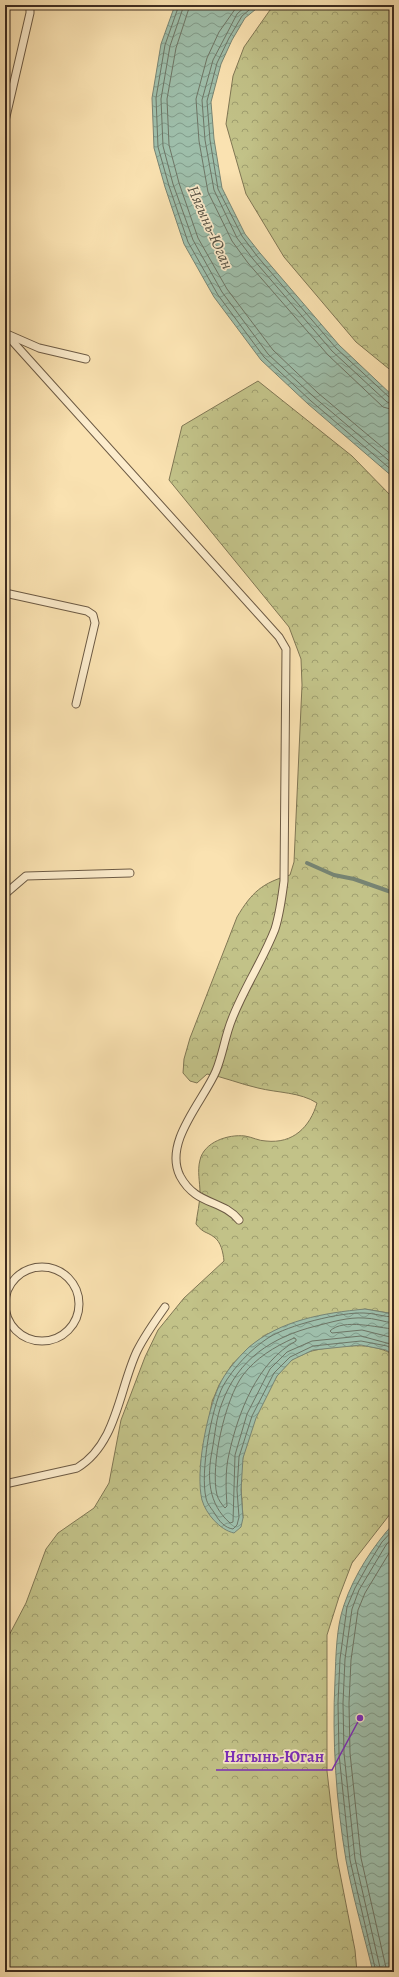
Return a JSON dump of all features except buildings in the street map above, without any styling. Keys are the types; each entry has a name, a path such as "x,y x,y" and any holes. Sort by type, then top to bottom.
{"lane":[{"path":"5,121 30,13 30,5"},
{"path":"5,333 39,348 86,359"},
{"path":"5,333 279,637 286,649 284,881 281,906 275,928 232,1018 216,1070 190,1116 177,1151 177,1166 188,1188 194,1195 229,1211 239,1220"},
{"path":"5,593 87,611 93,616 95,623 76,704"},
{"path":"5,894 26,876 130,873"},
{"path":"44,1268 57,1270 67,1277 75,1287 79,1300 79,1312 74,1324 65,1334 54,1340 41,1341 28,1338 18,1332 10,1321 6,1304 6,1296 11,1284 20,1275 31,1269 44,1268"},
{"path":"5,1484 77,1468 86,1463 97,1452 106,1436 137,1352 148,1332 165,1307"}],"green space":[{"path":"278,5 394,5 394,373 356,342 284,257 246,194 226,124 233,76 244,47 270,10"},
{"path":"258,381 352,456 394,499 394,1314 365,1309 267,1334 248,1348 231,1366 219,1385 212,1402 200,1467 243,1518 241,1472 246,1445 255,1418 267,1391 283,1368 302,1354 335,1347 373,1347 387,1351 394,1355 394,1509 352,1563 327,1635 327,1771 337,1858 355,1950 357,1972 5,1972 5,1643 26,1603 46,1549 58,1533 94,1508 109,1483 121,1420 145,1357 158,1330 184,1298 224,1261 220,1244 214,1237 196,1224 200,1197 199,1168 202,1154 206,1148 218,1140 231,1136 245,1136 263,1141 284,1140 292,1137 305,1126 314,1112 317,1103 310,1099 296,1095 245,1085 207,1074 197,1083 190,1081 183,1073 184,1059 190,1038 237,917 253,895 265,885 290,875 294,862 302,685 301,659 289,627 169,480 182,426"}],"water":[{"path":"175,5 261,5 245,18 232,40 221,64 211,102 214,139 222,188 245,234 260,253 339,345 394,397 394,478 308,404 261,360 214,297 184,244 154,148 152,98 161,44"},
{"path":"365,1309 394,1314 394,1355 386,1350 361,1345 313,1350 292,1360 277,1376 256,1418 243,1458 241,1490 243,1518 241,1527 234,1533 224,1529 214,1521 204,1505 200,1488 200,1474 203,1442 210,1411 219,1386 228,1371 248,1348 261,1338 288,1324 318,1316"},
{"path":"394,1523 394,1972 373,1972 346,1860 337,1793 334,1703 337,1642 339,1623 344,1605 353,1583 365,1561"}],"waterway":[{"path":"307,863 334,875 354,879 394,893"}],"place":[{"name":"Нягынь-Юган","path":"360,1718"}]}
